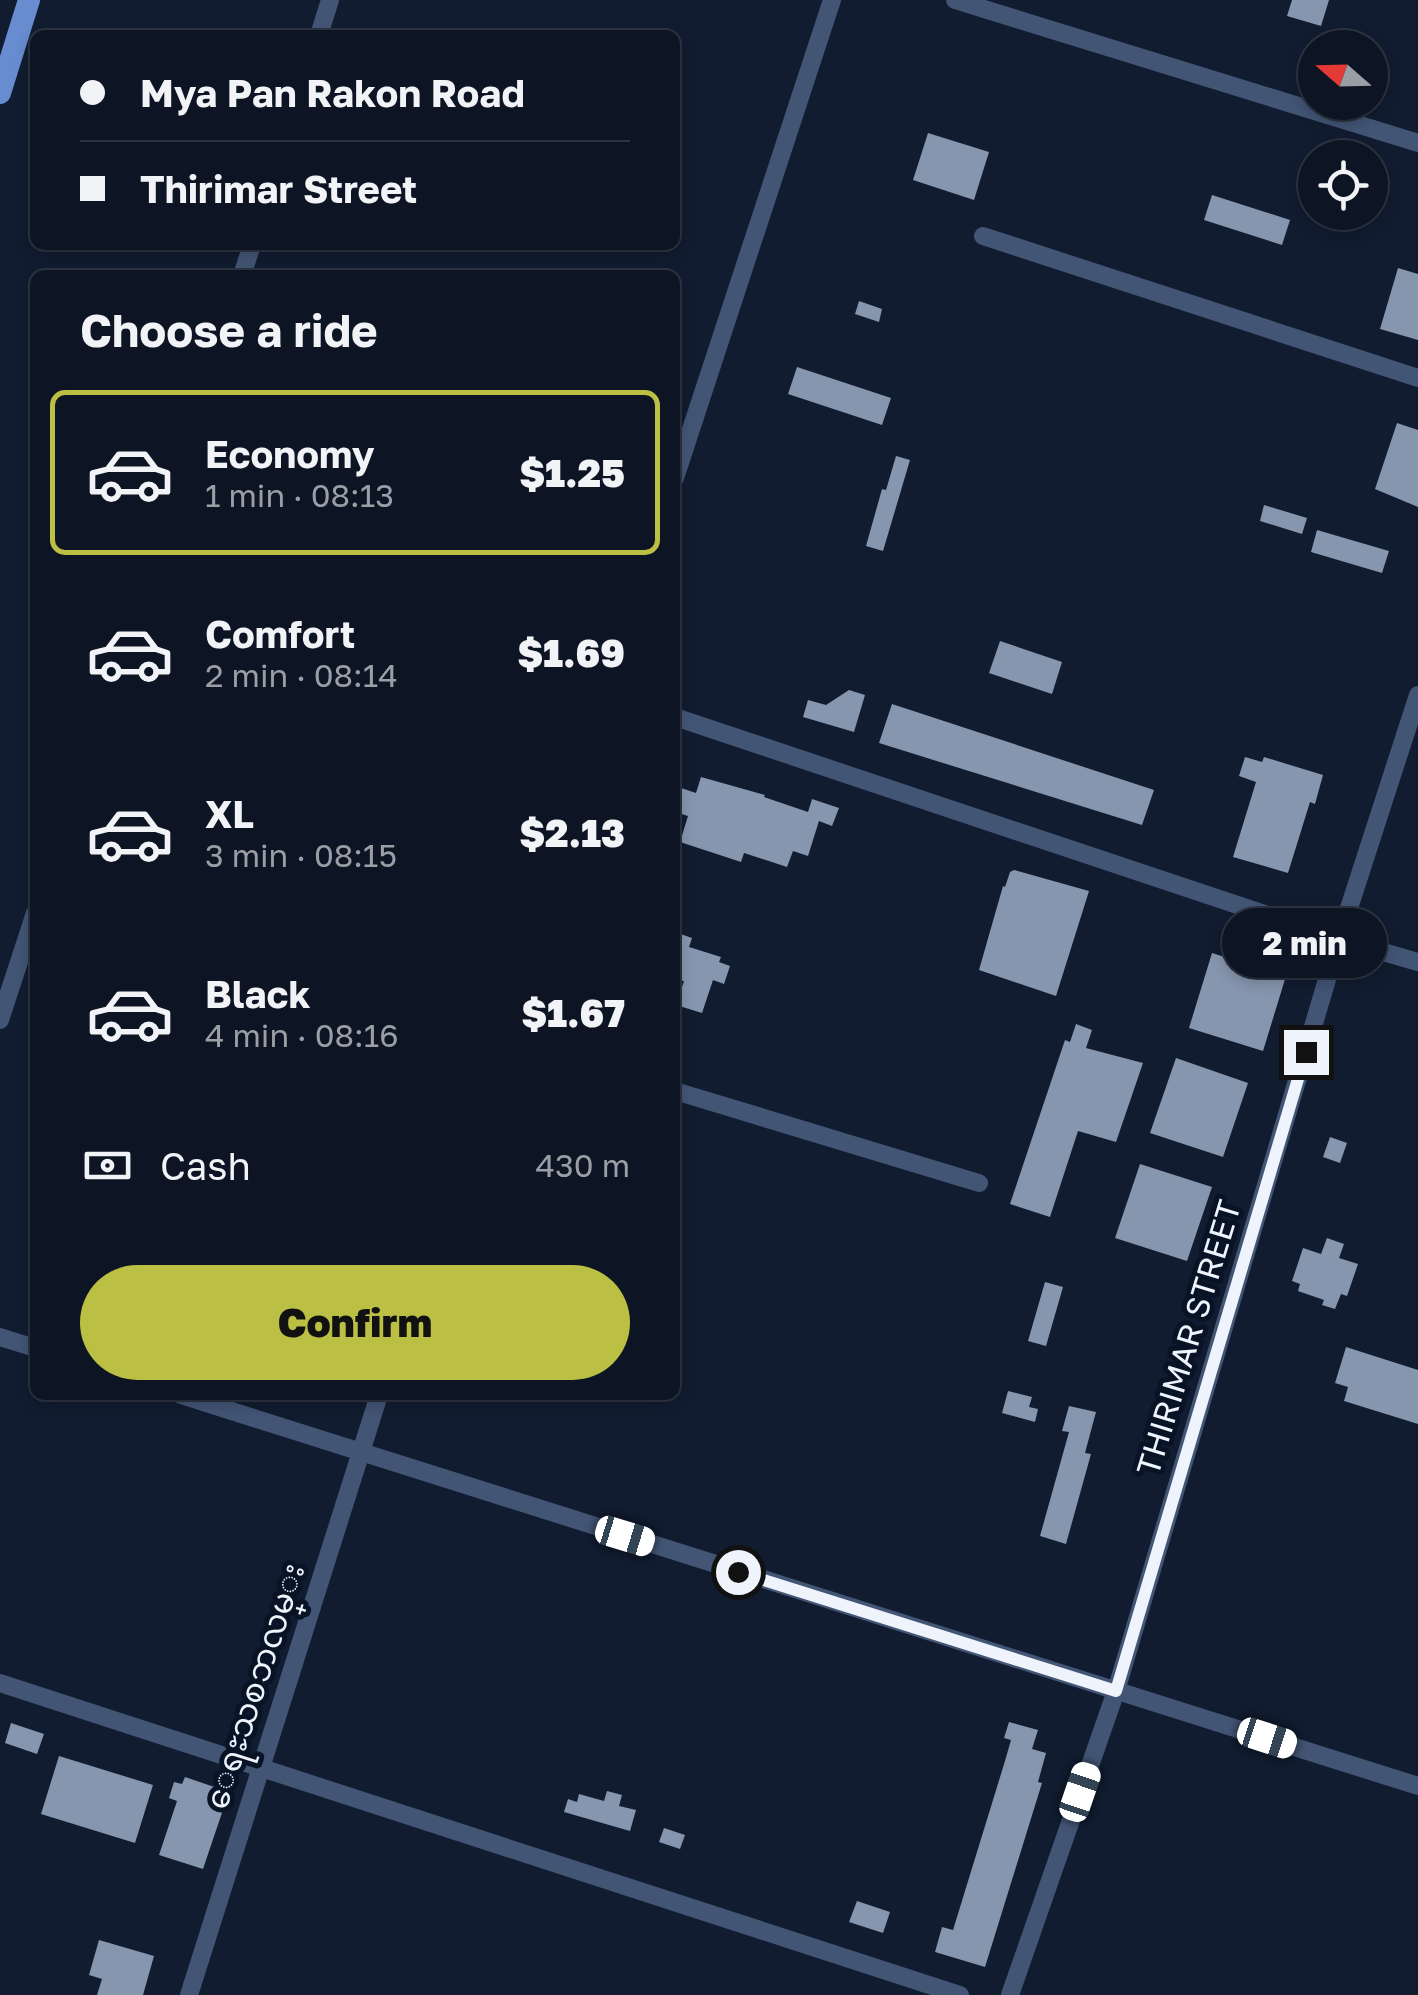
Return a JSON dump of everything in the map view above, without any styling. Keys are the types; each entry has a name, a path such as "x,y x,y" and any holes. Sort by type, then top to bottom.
{"main road":[{"path":"0,93 29,0"}],"street":[{"path":"320,30 330,0"},
{"path":"680,463 832,0"},
{"path":"955,0 1418,142"},
{"path":"983,236 1418,378"},
{"name":"THIRIMAR STREET","path":"1010,1995 1116,1691 1339,939 1418,694"},
{"path":"680,719 1418,962"},
{"path":"0,1020 30,928"},
{"path":"680,1093 979,1183"},
{"path":"0,1337 30,1346"},
{"path":"197,1400 1418,1786"},
{"name":"ေရႊသစၥာလမ္း","path":"189,1995 377,1400"},
{"path":"0,1683 960,1995"}],"building":[{"path":"1292,0 1329,0 1321,26 1287,16"},
{"path":"928,133 989,152 974,200 913,180"},
{"path":"1212,195 1290,220 1282,245 1204,220"},
{"path":"1398,268 1418,274 1418,340 1380,329"},
{"path":"859,301 882,309 879,322 855,314"},
{"path":"797,367 891,398 882,425 788,394"},
{"path":"1397,423 1418,430 1418,507 1375,489"},
{"path":"896,456 910,460 883,551 866,546"},
{"path":"1264,505 1307,518 1302,534 1260,521"},
{"path":"1317,530 1389,551 1382,573 1311,552"},
{"path":"1000,641 1062,662 1052,694 989,673"},
{"path":"849,690 865,695 854,732 803,717 808,700 826,705"},
{"path":"892,704 1154,790 1142,825 879,743"},
{"path":"1245,757 1262,762 1264,757 1323,775 1315,804 1310,802 1288,873 1233,857 1256,782 1239,776"},
{"path":"701,777 808,812 812,799 839,808 832,826 819,821 808,856 793,851 787,867 744,853 741,862 680,842 688,816 680,814 681,788 696,793"},
{"path":"1014,870 1089,891 1056,996 979,970 1003,886"},
{"path":"680,934 692,938 689,947 721,957 719,962 730,966 724,984 713,980 702,1013 680,1006 684,981 680,981"},
{"path":"1212,953 1286,976 1263,1051 1189,1028"},
{"path":"1076,1024 1092,1030 1086,1048 1143,1063 1116,1142 1078,1131 1050,1217 1010,1204 1065,1040 1070,1042"},
{"path":"1176,1058 1248,1083 1223,1157 1150,1133"},
{"path":"1330,1137 1347,1143 1340,1163 1323,1157"},
{"path":"1140,1164 1212,1187 1187,1261 1115,1238"},
{"path":"1327,1238 1344,1244 1339,1258 1358,1264 1347,1296 1341,1294 1335,1309 1322,1305 1324,1300 1298,1291 1300,1284 1292,1281 1303,1248 1321,1254"},
{"path":"1045,1282 1063,1287 1046,1346 1028,1341"},
{"path":"1346,1347 1418,1370 1418,1424 1344,1401 1348,1387 1335,1383"},
{"path":"1008,1391 1032,1397 1029,1407 1038,1409 1035,1422 1002,1413"},
{"path":"1069,1406 1096,1412 1085,1453 1091,1454 1066,1544 1040,1536 1069,1432 1062,1431"},
{"path":"1009,1722 1038,1730 1032,1749 1046,1753 1038,1782 1042,1783 985,1967 935,1952 942,1927 953,1930 1011,1740 1004,1738"},
{"path":"11,1723 44,1734 37,1754 5,1743"},
{"path":"59,1756 153,1785 135,1843 41,1814"},
{"path":"185,1777 229,1792 203,1869 159,1855 177,1801 169,1798 174,1782 182,1784"},
{"path":"607,1791 622,1795 619,1806 636,1810 630,1831 564,1812 568,1799 577,1802 579,1794 604,1801"},
{"path":"664,1828 685,1835 680,1849 659,1842"},
{"path":"857,1901 890,1912 883,1933 849,1922"},
{"path":"99,1940 154,1956 143,1995 97,1995 102,1979 89,1975"}],"route":[{"path":"738,1572 1116,1691 1306,1052"}]}
